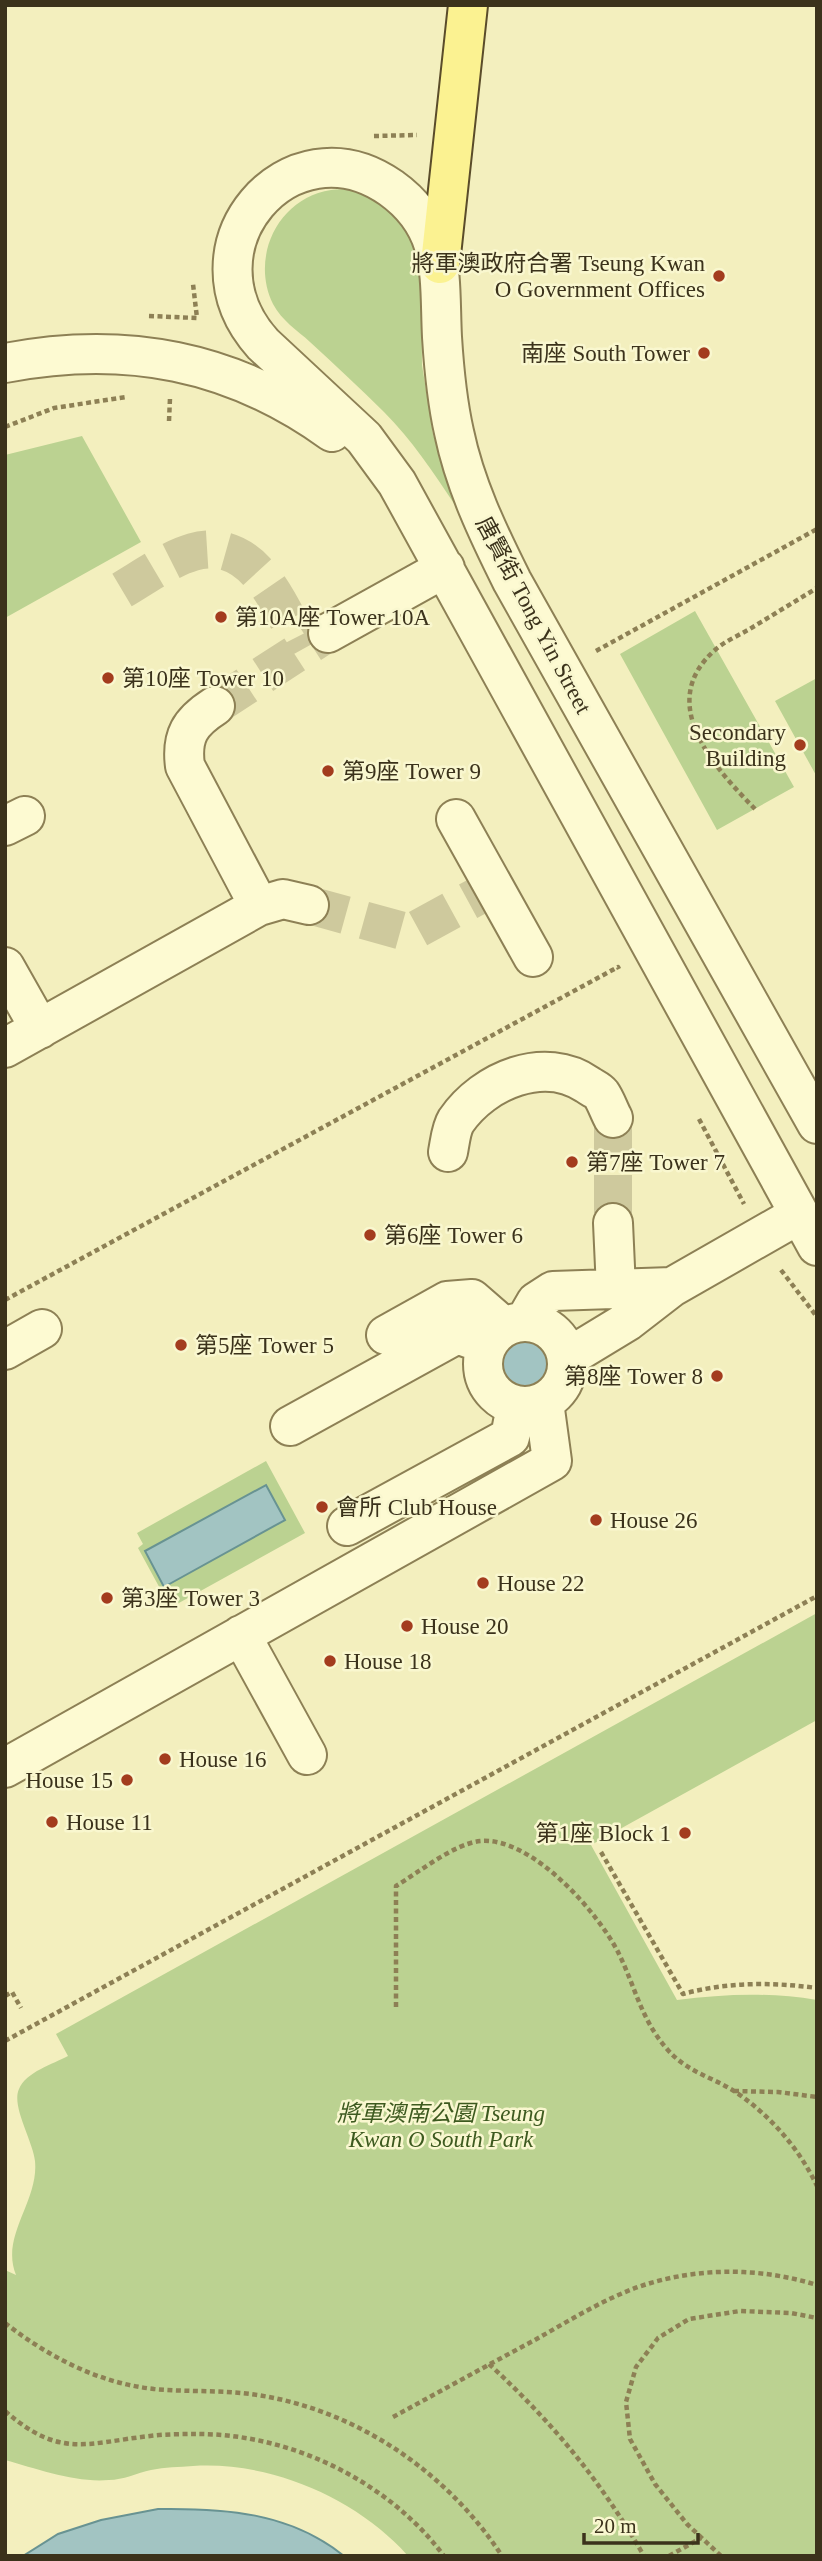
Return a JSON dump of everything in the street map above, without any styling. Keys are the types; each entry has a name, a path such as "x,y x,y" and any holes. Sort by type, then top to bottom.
{"main road":[{"path":"440,264 468,5"}],"street":[{"name":"唐賢街 Tong Yin Street","path":"808,1230 397,483 364,438 249,329 234,292 233,251 245,220 264,196 282,182 302,173 325,169 372,177 392,189 412,207 424,224 440,264 443,356 454,432 463,470 487,531 512,581 817,1124"},
{"name":"唐賢街 Tong Yin Street","path":"5,363 42,356 113,353 184,363 222,373 258,387 291,405 357,450 397,483"},
{"path":"328,633 445,568"},
{"path":"215,706 199,716 190,727 183,752 185,766 259,906"},
{"path":"456,818 485,892 533,957"},
{"path":"5,1048 259,906 283,899 309,905"},
{"path":"5,967 40,1029"},
{"path":"448,1152 455,1122 494,1086 518,1074 548,1072 576,1077 601,1093 613,1118"},
{"path":"613,1223 615,1289"},
{"path":"567,1358 628,1321 672,1287 761,1236 808,1230"},
{"path":"290,1426 457,1334 505,1331 548,1328 564,1346 567,1371 563,1384 554,1395 530,1404 494,1393 486,1382 483,1357 505,1331 536,1302 553,1291 672,1287"},
{"path":"386,1335 447,1301 472,1299 505,1331"},
{"path":"5,1350 42,1329"},
{"path":"347,1526 510,1437 530,1404"},
{"path":"5,1768 552,1461 530,1404"},
{"path":"241,1635 307,1755"}],"path":[{"path":"5,426 54,408 136,396"},
{"path":"160,397 178,401"},
{"path":"596,652 817,529"},
{"path":"755,809 707,754 690,715 689,692 693,677 716,649 817,587"},
{"path":"611,955 621,974"},
{"path":"5,1300 618,967"},
{"path":"698,1116 783,1274 817,1317"},
{"path":"5,2041 817,1596"},
{"path":"396,2007 396,1886 465,1845 481,1841 499,1842 514,1847 555,1875 580,1898 601,1924 619,1953 645,2020 668,2051 698,2075 733,2091 775,2124 807,2166 817,2186"},
{"path":"601,1852 683,1994 732,1985 788,1984 817,1988"},
{"path":"5,1996 12,1992 21,2008"},
{"path":"733,2091 778,2092 817,2097"},
{"path":"393,2417 591,2309 638,2287 688,2274 740,2271 791,2277 817,2285"},
{"path":"721,2556 687,2524 655,2484 630,2438 626,2402 636,2367 658,2338 689,2319 740,2311 791,2313 817,2318"},
{"path":"5,2323 36,2347 73,2367 112,2381 153,2389 251,2394 306,2406 358,2427 406,2456 450,2491 502,2556"},
{"path":"489,2364 528,2400 563,2438 595,2479 644,2556"},
{"path":"5,2411 24,2427 45,2438 64,2443 88,2445 151,2435 201,2434 255,2440 312,2456 359,2480 397,2507 444,2556"},
{"path":"669,2556 701,2538"}],"green space":[{"path":"352,189 373,195 409,225 421,271 422,365 433,434 455,505 422,457 394,423 281,315 273,304 267,286 267,249 283,217 312,195 331,190"},
{"path":"82,436 141,542 5,618 5,455"},
{"path":"695,611 794,787 717,830 620,654"},
{"path":"817,678 817,777 775,701"},
{"path":"266,1461 305,1533 177,1604 169,1591 163,1594 138,1548 143,1544 137,1533"},
{"name":"將軍澳南公園 Tseung Kwan O South Park","path":"817,1613 817,1720 591,1845 677,2000 747,1995 817,2000 817,2556 408,2556 387,2535 338,2501 310,2487 252,2470 222,2466 172,2467 120,2479 96,2480 57,2474 5,2460 5,2270 16,2275 12,2261 13,2246 35,2176 35,2161 17,2096 22,2083 28,2078 40,2069 68,2056 56,2034"}],"water":[{"path":"523,1337 542,1345 550,1364 542,1383 523,1391 504,1383 496,1364 504,1345"},
{"path":"266,1485 285,1520 164,1587 145,1551"},
{"path":"158,2509 231,2512 279,2522 323,2541 344,2556 23,2556 58,2534 101,2520"}],"tunnel":[{"path":"122,590 166,564 193,552 215,550 233,554 249,564 263,578 303,649"},
{"path":"215,706 323,636"},
{"path":"309,905 410,933 476,897"},
{"path":"613,1118 613,1223"}],"place":[{"name":"將軍澳政府合署 Tseung Kwan O Government Offices","path":"719,276"},
{"name":"南座 South Tower","path":"704,353"},
{"name":"第10A座 Tower 10A","path":"221,617"},
{"name":"第10座 Tower 10","path":"108,678"},
{"name":"Secondary Building","path":"800,745"},
{"name":"第9座 Tower 9","path":"328,771"},
{"name":"第7座 Tower 7","path":"572,1162"},
{"name":"第6座 Tower 6","path":"370,1235"},
{"name":"第5座 Tower 5","path":"181,1345"},
{"name":"第8座 Tower 8","path":"717,1376"},
{"name":"會所 Club House","path":"322,1507"},
{"name":"House 26","path":"596,1520"},
{"name":"House 22","path":"483,1583"},
{"name":"第3座 Tower 3","path":"107,1598"},
{"name":"House 20","path":"407,1626"},
{"name":"House 18","path":"330,1661"},
{"name":"House 16","path":"165,1759"},
{"name":"House 15","path":"127,1780"},
{"name":"House 11","path":"52,1822"},
{"name":"第1座 Block 1","path":"685,1833"}]}
